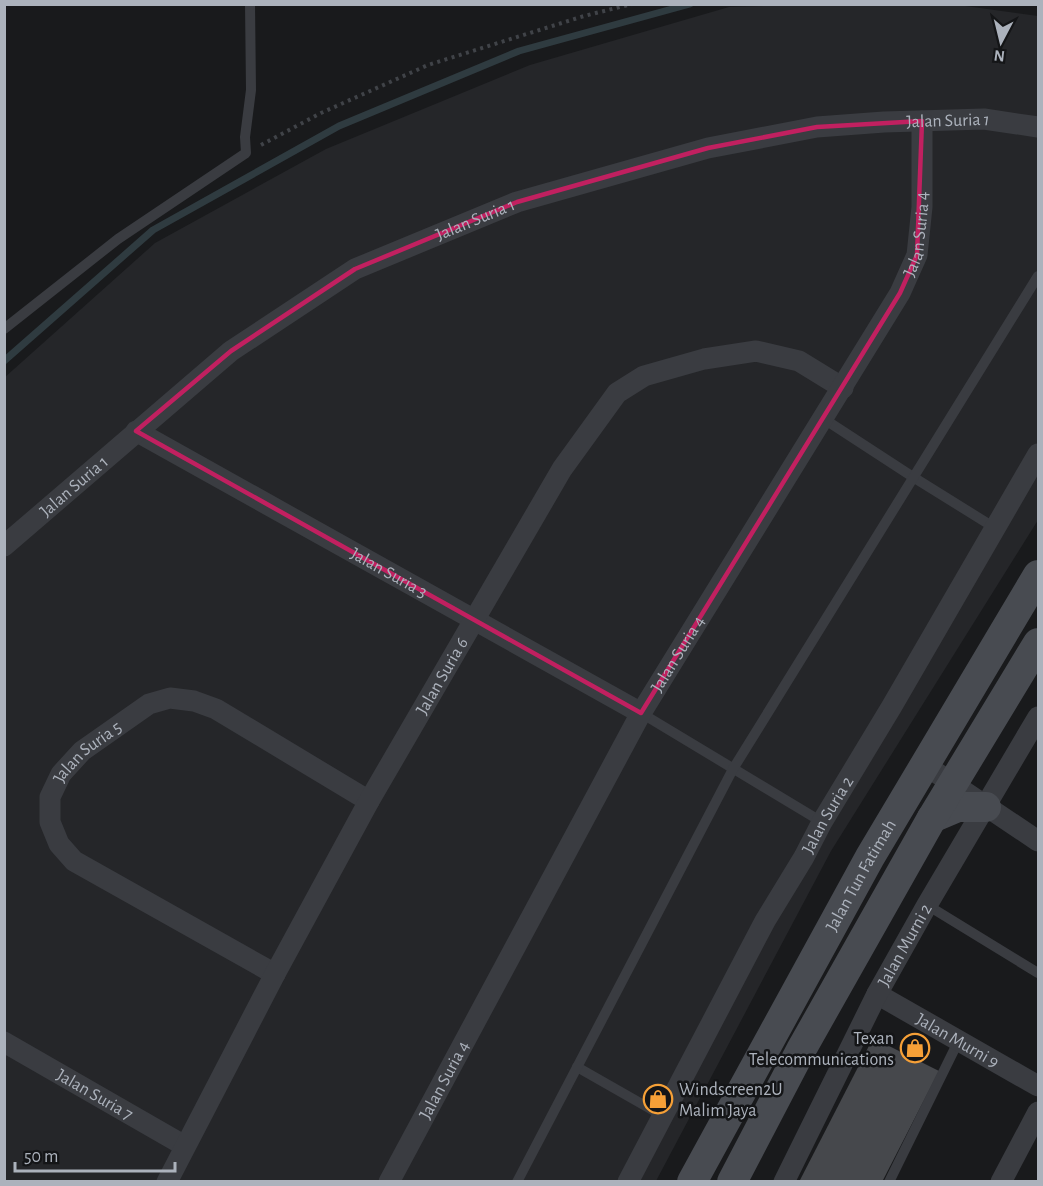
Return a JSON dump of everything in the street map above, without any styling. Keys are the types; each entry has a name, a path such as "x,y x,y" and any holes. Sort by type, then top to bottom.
{"main road":[{"name":"Jalan Tun Fatimah","path":"692,1182 870,856 1038,575"},
{"name":"Jalan Tun Fatimah","path":"732,1182 801,1050 932,818 1038,643"},
{"path":"932,818 958,807 986,807"}],"street":[{"name":"Jalan Suria 1","path":"4,546 231,351 355,269 517,202 708,148 817,127 984,119 1038,127"},
{"name":"Jalan Suria 4","path":"389,1182 641,713 900,293 917,255 922,207 922,121"},
{"name":"Jalan Suria 6","path":"167,1182 275,974 369,801 562,469 617,393 644,376 704,359 756,351 798,361 843,388"},
{"name":"Jalan Suria 3","path":"136,431 641,713"},
{"name":"Jalan Suria 2","path":"628,1182 765,921 1038,454"},
{"name":"Jalan Suria 5","path":"275,974 74,861 59,844 50,822 50,797 61,774 82,751 149,704 170,698 194,701 216,709 369,801"},
{"name":"Jalan Murni 2","path":"784,1182 877,994 1038,717"},
{"path":"925,765 1038,842"},
{"name":"Jalan Murni 9","path":"877,994 1038,1086"},
{"name":"Jalan Suria 7","path":"4,1042 185,1146"},
{"path":"1001,1182 1038,1112"}],"lane":[{"path":"4,329 118,238 246,153 245,137 251,90 250,4"},
{"path":"517,1182 733,770 1038,276"},
{"path":"824,419 996,528"},
{"path":"641,713 822,822"},
{"path":"927,905 1038,973"},
{"path":"889,1182 959,1040"},
{"path":"577,1067 663,1116"}],"path":[{"path":"246,153 321,113 428,65 584,16 632,4"}],"highlighted area":[{"path":"922,121 917,255 900,293 641,713 136,431 231,351 355,269 517,202 708,148 817,127"}],"shaded area":[{"path":"951,4 1038,16 1038,520 831,851 656,1181 5,1181 4,378 155,243 326,149 530,65 729,7"}],"building":[{"path":"873,1038 939,1071 882,1182 799,1182"}],"waterway":[{"path":"4,361 153,230 339,126 519,51 690,4"}],"place":[{"name":"Texan Telecommunications","path":"915,1048"},
{"name":"Windscreen2U Malim Jaya","path":"658,1099"}]}
